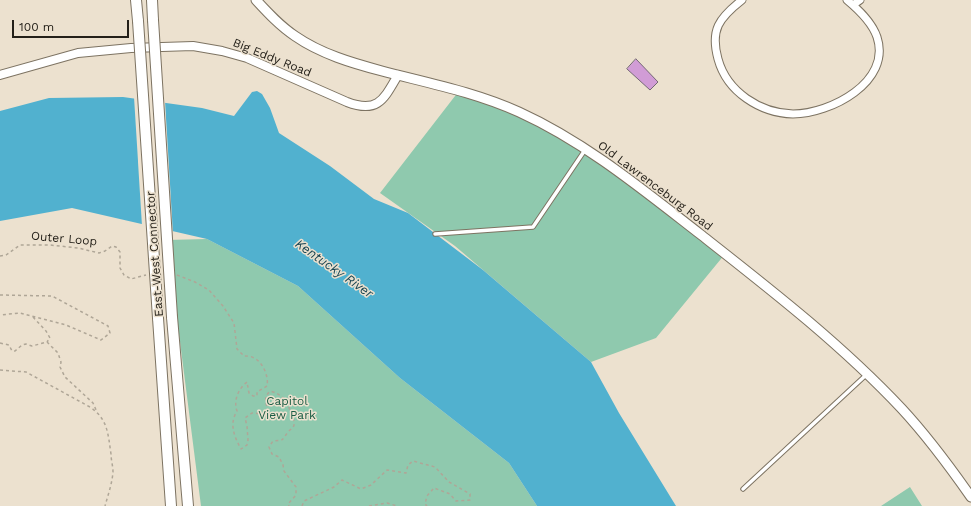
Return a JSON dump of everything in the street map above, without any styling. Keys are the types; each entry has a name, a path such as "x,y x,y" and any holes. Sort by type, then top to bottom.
{"main road":[{"name":"East-West Connector","path":"136,0 171,506"},
{"name":"East-West Connector","path":"152,0 172,317 188,506"},
{"name":"Old Lawrenceburg Road","path":"256,0 283,27 296,37 324,52 355,63 463,92 504,105 546,125 586,149 636,184 794,309 867,374 903,410 971,497"}],"street":[{"path":"742,0 725,14 716,28 715,44 721,69 730,84 751,102 770,111 794,114 818,110 842,100 864,86 871,77 879,58 879,48 873,28 850,3 860,0"},
{"name":"Big Eddy Road","path":"0,74 78,52 131,48 193,46 222,51 247,58 341,100 362,107 372,106 380,102 398,75"}],"lane":[{"path":"435,234 533,227 586,149"},
{"path":"743,489 867,374"}],"path":[{"name":"Outer Loop","path":"0,256 6,255 20,245 50,245 78,248 99,253 112,246 116,247 120,252 120,268 124,275 128,278 136,278 150,274"},
{"path":"172,274 195,282 209,290 223,306 234,323 237,349 244,356 252,357 257,360 267,374 267,386 257,392 257,396 253,396 249,393 247,382 240,386 236,407 237,411 232,428 234,436 241,449 247,445 248,440 245,418 252,413 265,414 268,409 266,404 266,395 270,391 276,392 287,402 294,423 293,428 288,432 285,439 273,441 269,447 272,454 279,457 284,471 296,487 296,495 288,504 289,506"},
{"path":"0,295 52,296 108,326 110,333 101,340 66,325 20,313 0,316"},
{"path":"0,343 9,345 12,351 15,351 22,345 26,344 32,346 47,342 50,338 46,331 33,317"},
{"path":"47,342 58,353 61,362 60,367 65,377 93,402 108,431 113,471 105,506"},
{"path":"0,370 26,372 97,412"},
{"path":"302,506 304,501 334,487 342,480 362,489 371,484 387,470 406,473 408,464 414,461 435,467 449,482 470,494 470,500 456,501 450,494 434,488 427,496 424,504 427,506"},
{"path":"369,506 387,503 397,506"}],"green space":[{"path":"462,87 566,139 725,254 656,338 591,362 455,246 380,193"},
{"name":"Capitol View Park","path":"207,239 298,286 400,378 509,463 537,506 201,506 167,240"},
{"path":"910,487 922,506 881,506"}],"water":[{"name":"Kentucky River","path":"257,91 262,94 270,108 279,133 330,166 374,199 408,213 483,270 591,362 619,413 676,506 537,506 509,463 400,378 298,286 207,239 72,208 0,221 0,111 49,98 123,97 202,108 234,116 252,92"}],"pier":[{"path":"134,97 165,101 173,234 142,226"}],"building":[{"path":"636,59 658,82 650,90 627,69"}]}
